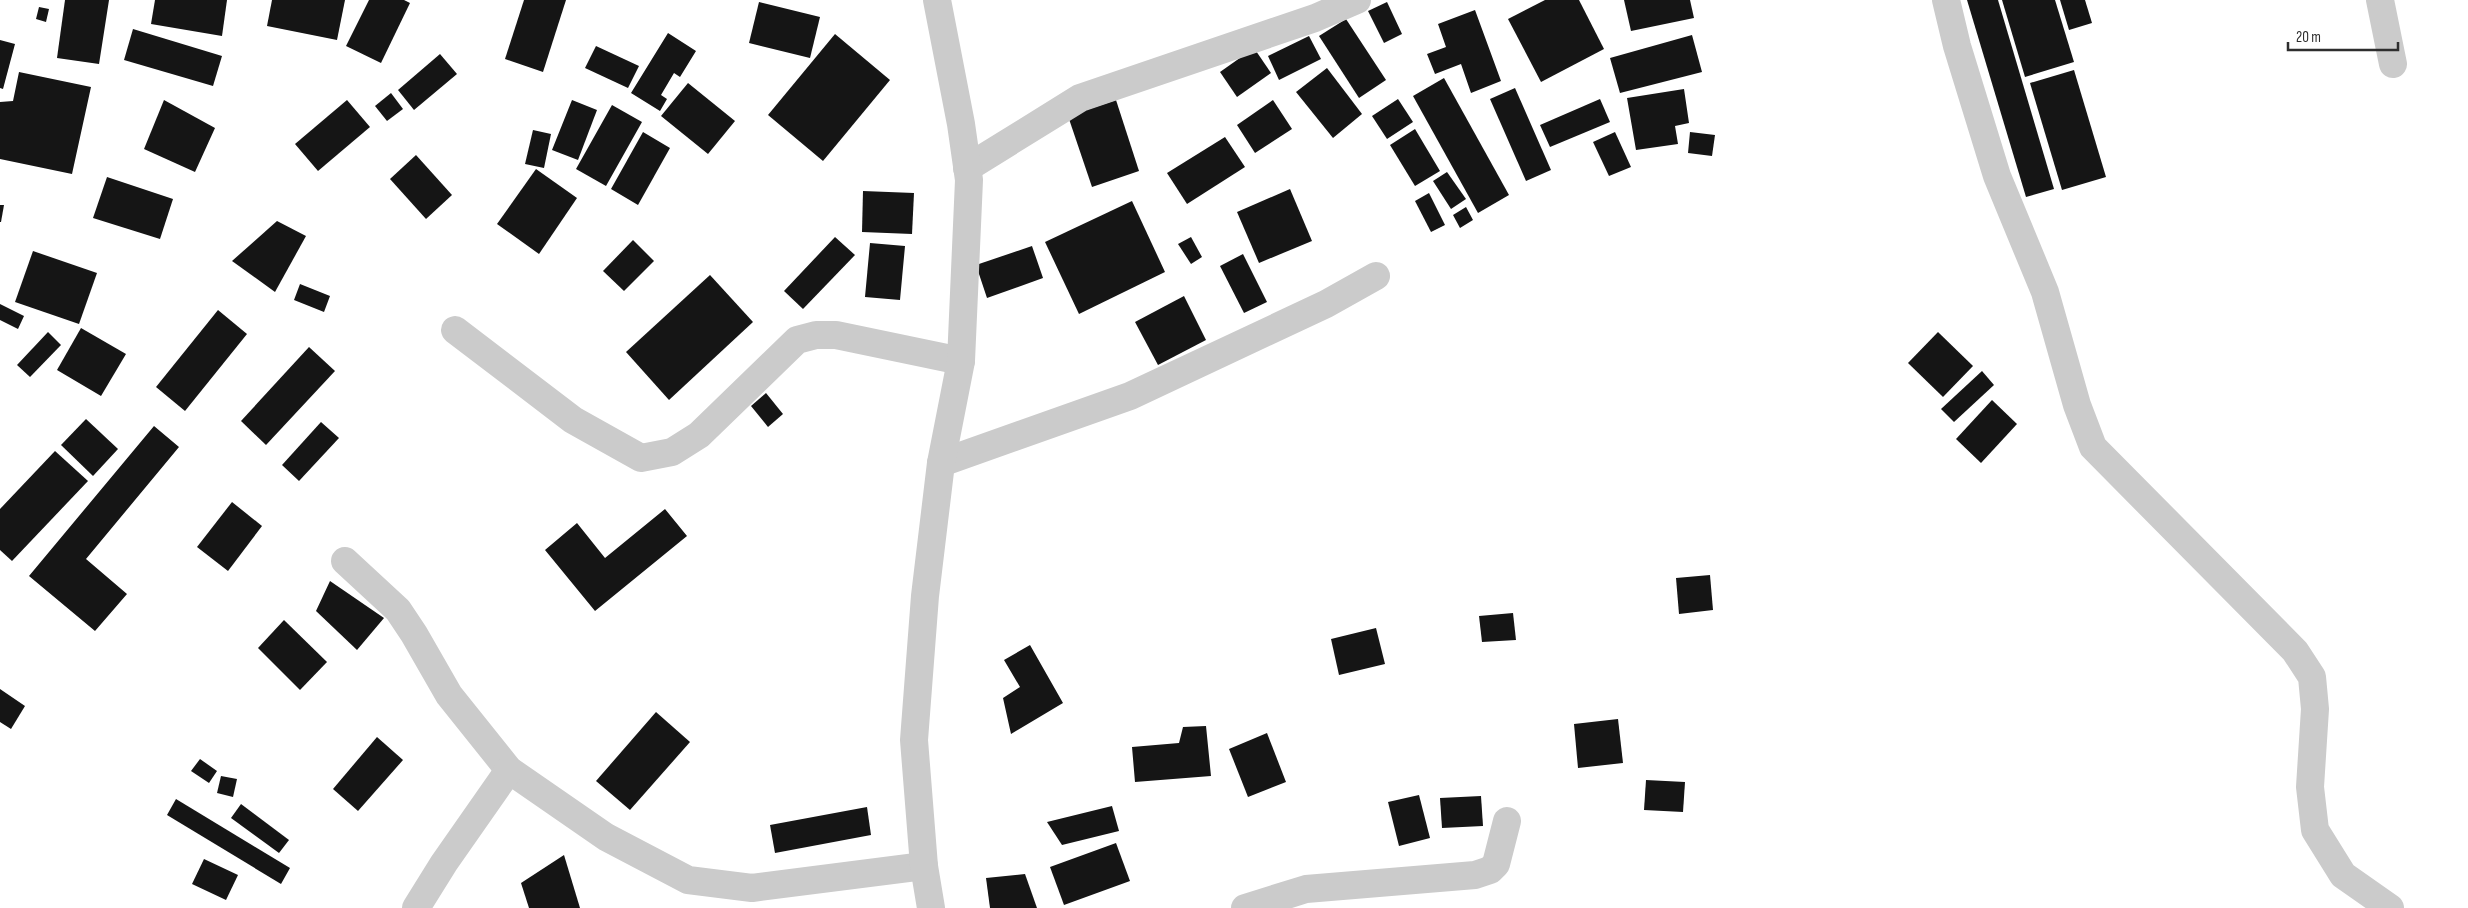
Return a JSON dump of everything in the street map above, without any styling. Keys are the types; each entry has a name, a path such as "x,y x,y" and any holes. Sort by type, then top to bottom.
{"street":[{"path":"931,908 924,866 914,740 925,596 941,463 961,361 969,180 961,124 937,0"},
{"path":"967,168 1080,98 1315,18 1357,0"},
{"path":"1946,0 1957,46 1997,176 2045,292 2076,405 2093,447 2295,651 2308,671 2312,678 2315,709 2310,787 2315,830 2343,875 2390,908"},
{"path":"2380,0 2393,64"},
{"path":"941,463 1130,396 1326,304 1376,276"},
{"path":"456,330 573,420 641,458 672,452 699,435 797,340 816,335 836,335 961,361"},
{"path":"345,561 398,610 449,695 509,770 606,837 688,880 752,888 924,866"},
{"path":"416,908 444,863 509,770"},
{"path":"1245,908 1306,889 1475,875 1496,864 1507,821"}],"building":[{"path":"65,0 109,0 99,64 57,58"},
{"path":"155,0 227,0 222,36 151,24"},
{"path":"272,0 345,0 337,40 267,26"},
{"path":"369,0 404,0 410,3 381,63 346,46"},
{"path":"524,0 566,0 543,72 505,59"},
{"path":"1545,0 1579,0 1604,49 1541,82 1508,19"},
{"path":"1624,0 1690,0 1694,18 1631,31"},
{"path":"1967,0 1998,0 2054,189 2026,197"},
{"path":"2002,0 2055,0 2074,62 2025,77"},
{"path":"2060,0 2085,0 2092,23 2069,30"},
{"path":"759,2 820,17 810,58 749,43"},
{"path":"1387,2 1402,34 1384,43 1368,11"},
{"path":"39,7 49,9 46,22 36,19"},
{"path":"1475,10 1501,81 1471,93 1461,64 1435,74 1427,54 1446,47 1438,24"},
{"path":"1346,19 1386,80 1359,98 1319,36"},
{"path":"133,29 222,56 213,86 124,60"},
{"path":"668,33 696,51 680,77 674,73 661,95 667,99 660,111 631,93"},
{"path":"835,34 890,80 823,161 768,115"},
{"path":"1692,35 1702,72 1620,93 1610,58"},
{"path":"1309,36 1321,59 1279,80 1268,56"},
{"path":"0,40 15,44 3,89 0,88"},
{"path":"596,46 639,66 628,88 585,68"},
{"path":"1254,48 1271,73 1237,97 1220,72"},
{"path":"440,54 457,74 414,110 398,90"},
{"path":"1327,68 1362,114 1333,138 1296,92"},
{"path":"2074,70 2106,177 2062,190 2030,83"},
{"path":"19,72 91,87 72,174 0,159 0,102 13,101"},
{"path":"1444,78 1509,195 1478,213 1413,96"},
{"path":"688,83 735,121 708,154 661,116"},
{"path":"1515,88 1551,170 1526,181 1490,99"},
{"path":"1684,89 1689,123 1675,126 1678,144 1636,150 1627,98"},
{"path":"391,93 403,109 387,121 375,106"},
{"path":"1398,99 1413,122 1387,139 1372,116"},
{"path":"1600,99 1610,122 1550,147 1540,125"},
{"path":"164,100 215,128 195,172 144,149"},
{"path":"347,100 370,127 318,171 295,144"},
{"path":"572,100 597,110 578,160 552,150"},
{"path":"1116,100 1139,171 1092,187 1068,116"},
{"path":"1273,100 1292,129 1255,153 1237,125"},
{"path":"612,105 642,122 606,186 576,169"},
{"path":"1415,129 1440,171 1415,186 1390,145"},
{"path":"533,130 551,134 544,168 525,164"},
{"path":"643,132 670,148 638,205 611,189"},
{"path":"1615,132 1631,167 1609,176 1593,142"},
{"path":"1690,132 1715,135 1712,156 1688,153"},
{"path":"1225,137 1245,167 1187,204 1167,173"},
{"path":"416,155 452,195 426,219 390,179"},
{"path":"536,169 577,198 539,254 497,224"},
{"path":"1447,172 1466,199 1451,209 1433,181"},
{"path":"107,177 173,199 160,239 93,218"},
{"path":"1290,189 1312,241 1259,263 1237,212"},
{"path":"863,191 914,193 912,234 862,232"},
{"path":"1429,193 1445,225 1431,232 1415,201"},
{"path":"1132,201 1165,272 1079,314 1045,242"},
{"path":"0,205 4,205 1,222 0,222"},
{"path":"1466,207 1473,220 1460,228 1453,215"},
{"path":"277,221 306,236 275,292 232,261"},
{"path":"835,237 855,255 803,309 784,291"},
{"path":"1191,237 1202,257 1191,264 1178,244"},
{"path":"633,240 654,261 624,291 603,271"},
{"path":"870,243 905,246 900,300 865,297"},
{"path":"1032,246 1043,278 987,298 976,265"},
{"path":"33,251 97,273 79,324 15,302"},
{"path":"1243,254 1267,302 1244,313 1220,266"},
{"path":"710,275 753,322 669,400 626,352"},
{"path":"300,284 330,296 324,312 294,300"},
{"path":"1184,296 1206,340 1158,365 1135,322"},
{"path":"0,304 24,316 18,329 0,320"},
{"path":"218,310 247,334 185,411 156,387"},
{"path":"81,328 126,354 101,396 57,370"},
{"path":"48,332 61,345 30,377 17,365"},
{"path":"1938,332 1973,366 1943,397 1908,363"},
{"path":"309,347 335,371 266,445 241,421"},
{"path":"1982,371 1994,385 1954,422 1941,409"},
{"path":"766,393 783,414 768,427 751,406"},
{"path":"1992,400 2017,424 1981,463 1956,439"},
{"path":"86,419 118,449 93,476 61,445"},
{"path":"321,422 339,438 299,481 282,465"},
{"path":"154,426 179,447 86,559 127,594 95,631 29,576"},
{"path":"55,451 88,481 12,561 0,550 0,509"},
{"path":"232,502 262,526 228,571 197,547"},
{"path":"665,509 687,536 595,611 545,550 577,523 605,558"},
{"path":"1710,575 1713,610 1679,614 1676,578"},
{"path":"330,581 384,618 357,650 316,611"},
{"path":"1513,613 1516,640 1482,642 1479,616"},
{"path":"284,620 327,662 300,690 258,648"},
{"path":"1376,628 1385,664 1339,675 1331,639"},
{"path":"1030,645 1063,703 1011,734 1003,698 1020,687 1004,660"},
{"path":"0,689 25,706 11,729 0,722"},
{"path":"656,712 690,742 630,810 596,781"},
{"path":"1618,719 1623,763 1578,768 1574,724"},
{"path":"1206,726 1211,776 1135,782 1132,747 1179,743 1183,727"},
{"path":"1267,733 1286,782 1248,797 1229,749"},
{"path":"377,737 403,760 358,811 333,789"},
{"path":"200,759 217,771 209,783 191,771"},
{"path":"221,776 237,779 233,797 217,793"},
{"path":"1646,780 1685,782 1683,812 1644,810"},
{"path":"1419,795 1430,838 1399,846 1388,802"},
{"path":"1481,796 1483,826 1442,828 1440,798"},
{"path":"176,799 290,868 281,884 167,815"},
{"path":"241,804 289,840 279,853 231,818"},
{"path":"1112,806 1119,831 1062,845 1047,822"},
{"path":"867,807 871,835 775,853 770,825"},
{"path":"1116,843 1130,881 1064,905 1050,867"},
{"path":"564,855 580,908 529,908 521,883"},
{"path":"204,859 238,875 226,900 192,884"},
{"path":"1025,874 1037,908 990,908 986,878"}]}
